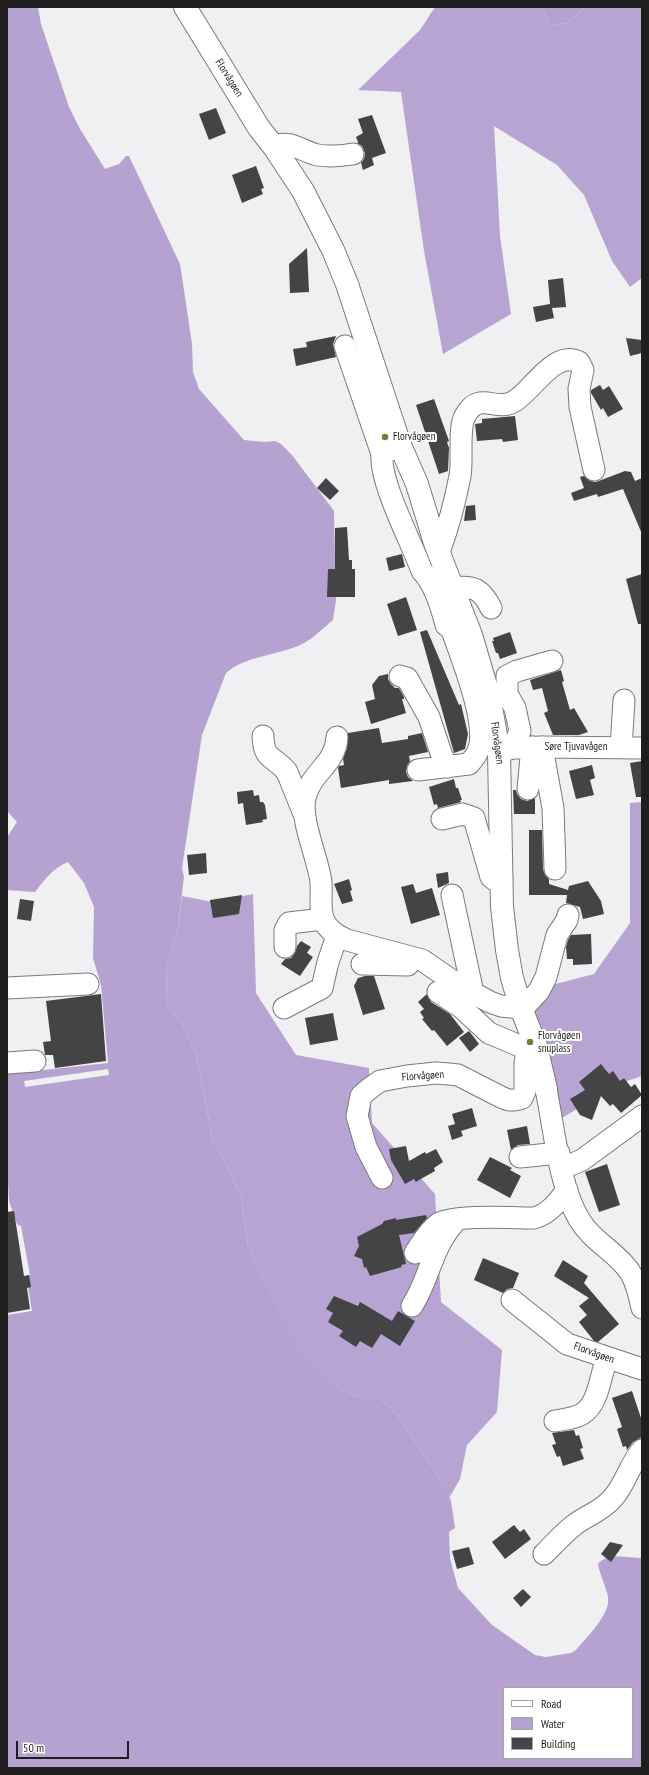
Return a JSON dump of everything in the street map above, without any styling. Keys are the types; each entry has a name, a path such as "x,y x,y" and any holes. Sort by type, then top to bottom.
{"main road":[{"name":"Florvågøen","path":"185,7 259,128 274,147 303,190 333,250 359,320 391,450 417,484 439,552 471,634 489,696 521,748 502,880 502,907 512,978 521,1008 531,1029 532,1047 546,1089"}],"street":[{"path":"274,147 278,145 292,145 316,155 328,157 353,154"},
{"path":"345,346 391,450"},
{"path":"439,552 451,515 460,476 464,417 474,404 479,402 498,404 513,403 558,362 563,360 576,361 581,364 583,370 579,389 579,403 594,470"},
{"name":"Florvågøen","path":"391,450 383,466 387,484 422,571 428,579 442,610 446,625 453,633 474,697 480,730 478,751 468,764 418,770"},
{"path":"454,588 473,588 481,593 491,608"},
{"name":"Søre Tjuvavågen","path":"528,789 521,748 520,731 515,708 507,694 508,676 517,670 552,661"},
{"path":"400,676 407,678 429,716 442,756 448,767"},
{"name":"Søre Tjuvavågen","path":"620,748 624,700"},
{"path":"263,736 264,750 266,754 287,772 304,814 321,881 323,919 327,927 337,936 347,940 422,960 462,1008 489,1034 532,1047"},
{"path":"304,814 304,799 307,791 314,777 331,759 336,748 337,737"},
{"path":"521,748 553,808 555,869"},
{"name":"Søre Tjuvavågen","path":"521,748 642,748"},
{"path":"442,819 463,814 474,818 491,876 495,880 502,880"},
{"path":"452,895 473,993"},
{"path":"362,964 410,965 440,982 460,986 501,1006 523,1008 539,991 546,977 557,935 567,920 568,915"},
{"path":"285,947 285,930 289,923 323,919"},
{"path":"284,1008 322,988 328,962 337,936"},
{"path":"7,988 88,984"},
{"name":"Florvågøen","path":"382,1178 366,1147 357,1116 361,1096 369,1089 380,1081 436,1073 458,1075 508,1100 515,1101 522,1098 525,1091 524,1063 532,1047"},
{"path":"8,1058 34,1061"},
{"name":"Florvågøen","path":"546,1089 560,1161 571,1205 591,1236 627,1268 632,1276 642,1308"},
{"path":"520,1157 560,1161 582,1160 642,1116"},
{"path":"415,1253 430,1232 439,1224 458,1219 534,1218 549,1210 567,1190"},
{"path":"412,1306 420,1294 434,1254 445,1233 458,1219"},
{"name":"Florvågøen","path":"512,1300 567,1344 608,1359 642,1369"},
{"path":"555,1421 582,1414 588,1409 596,1394 608,1359"},
{"path":"544,1554 573,1526 605,1506 613,1499 634,1461 642,1450"}],"shaded area":[{"path":"435,7 542,7 550,26 567,23 585,7 642,7 642,278 630,287 612,261 584,195 557,165 494,126 500,236 511,314 443,354 424,251 401,92 358,90 420,30"},
{"path":"642,802 642,1076 618,1084 549,1126 525,992 594,974 630,923 630,803"},
{"path":"253,894 256,993 296,1055 369,1068 372,1123 435,1194 441,1302 502,1350 497,1412 467,1445 460,1479 449,1498 441,1480 398,1416 383,1401 377,1398 364,1398 344,1391 304,1363 248,1246 241,1197 221,1153 213,1142 196,1054 182,1024 170,1009 166,1001 167,967 178,926 182,896 213,902"}],"water":[{"path":"7,7 38,7 41,24 69,107 80,129 105,169 119,164 126,156 129,156 180,264 192,344 193,372 199,389 244,440 265,442 275,441 281,444 292,455 334,511 336,600 333,620 303,644 242,663 226,673 202,735 182,868 184,877 178,926 167,967 166,1001 170,1009 182,1024 196,1054 213,1142 221,1153 241,1197 248,1246 304,1362 344,1391 364,1398 377,1398 383,1401 398,1416 441,1480 451,1501 455,1528 449,1532 450,1558 458,1588 492,1625 535,1655 546,1657 571,1653 576,1650 597,1625 606,1611 608,1597 598,1564 602,1560 613,1557 642,1558 642,1768 7,1768 7,1315 32,1311 19,1230 9,1201 7,1166 7,1074 108,1063 101,985 93,958 94,907 84,883 68,862 63,864 46,878 35,892 7,890 7,837 17,822 7,811"},
{"path":"542,7 585,7 567,23 550,26"}],"pier":[{"path":"108,1069 109,1075 25,1087 24,1081"},
{"path":"11,1208 16,1224 21,1226 30,1275 25,1276 17,1231 10,1209"}],"building":[{"path":"216,108 226,133 209,140 199,114"},
{"path":"372,115 386,153 372,158 374,165 363,170 361,163 364,159 365,153 362,146 357,143 356,137 363,133 358,119"},
{"path":"256,166 264,188 261,189 263,194 242,203 232,175"},
{"path":"307,248 309,292 290,293 289,264"},
{"path":"563,278 566,307 552,308 554,318 536,322 533,307 550,304 548,280"},
{"path":"336,336 333,344 336,357 296,366 293,349 307,347 306,342"},
{"path":"626,338 642,340 642,353 630,356"},
{"path":"600,385 603,390 609,386 623,409 608,417 603,408 601,410 591,393 591,390"},
{"path":"434,399 449,441 447,442 449,448 448,471 439,474 416,405"},
{"path":"515,416 518,440 503,442 502,439 477,441 475,424 482,423 482,419"},
{"path":"625,471 631,472 635,481 642,478 642,534 623,489 598,497 597,494 574,501 571,493 584,488 580,477 584,476 590,481 596,482"},
{"path":"326,478 339,491 330,500 317,488"},
{"path":"475,505 476,520 464,521 466,506"},
{"path":"347,527 349,560 352,560 352,569 355,569 355,597 327,597 328,569 335,569 335,528"},
{"path":"402,554 405,567 389,571 386,558"},
{"path":"642,574 642,624 638,624 626,579"},
{"path":"406,597 417,630 398,636 387,604"},
{"path":"427,630 459,705 461,704 468,734 465,749 454,753 420,632"},
{"path":"510,632 517,653 500,659 498,653 496,653 492,641 494,641 493,638"},
{"path":"561,670 564,681 562,682 570,710 574,708 588,732 579,735 553,735 544,713 548,711 542,688 533,690 530,680"},
{"path":"388,674 388,679 391,684 395,688 399,688 404,697 404,699 402,699 406,713 371,724 365,702 375,699 372,685 379,676"},
{"path":"379,728 382,743 408,739 408,736 422,733 428,752 409,756 410,761 406,772 408,777 413,781 389,784 389,780 341,788 338,768 339,766 344,765 343,759 347,748 348,733"},
{"path":"642,761 642,797 636,797 630,763"},
{"path":"592,765 595,778 590,780 594,795 576,799 569,771"},
{"path":"454,779 456,788 458,788 462,800 460,800 461,802 438,808 437,804 434,805 429,787"},
{"path":"253,790 254,796 259,795 260,802 263,802 265,805 267,819 262,820 263,822 246,825 243,803 238,804 237,792"},
{"path":"513,790 516,790 521,799 527,801 535,798 535,814 514,814"},
{"path":"529,830 542,830 543,869 545,875 549,879 549,884 568,890 569,886 588,881 601,901 604,914 583,919 580,907 566,903 567,895 529,895"},
{"path":"206,853 207,873 189,875 187,855"},
{"path":"448,872 449,883 438,888 436,874"},
{"path":"349,879 353,901 342,904 334,884"},
{"path":"413,884 416,893 432,888 440,915 411,924 401,887"},
{"path":"242,895 239,914 213,918 210,900"},
{"path":"20,899 34,901 31,921 17,919"},
{"path":"591,934 592,964 573,965 573,959 567,959 566,947 568,940 571,935"},
{"path":"301,941 311,947 307,953 313,957 300,976 281,964 285,959 291,958"},
{"path":"374,976 385,1009 363,1015 354,986 358,978"},
{"path":"101,994 106,1061 55,1068 53,1055 45,1055 43,1042 51,1041 46,1001"},
{"path":"427,994 431,1002 450,1014 464,1032 447,1046 434,1030 432,1031 422,1019 424,1018 420,1012 424,1009 418,1002"},
{"path":"333,1013 338,1040 310,1045 305,1018"},
{"path":"469,1031 479,1044 470,1052 459,1038"},
{"path":"601,1064 609,1074 613,1071 620,1081 624,1078 631,1087 635,1084 642,1095 621,1113 613,1104 610,1106 601,1096 592,1120 580,1115 570,1099 585,1090 579,1082"},
{"path":"472,1108 477,1126 461,1131 463,1136 452,1140 448,1126 455,1124 452,1114"},
{"path":"527,1126 530,1144 518,1145 511,1150 507,1130"},
{"path":"406,1146 409,1161 425,1152 426,1154 436,1149 443,1162 434,1168 435,1171 416,1182 414,1179 405,1184 391,1160 389,1149"},
{"path":"490,1157 512,1168 510,1170 521,1176 510,1198 477,1180"},
{"path":"607,1164 620,1205 599,1212 585,1172"},
{"path":"14,1211 24,1276 29,1275 31,1287 27,1288 30,1309 7,1313 7,1212"},
{"path":"426,1215 427,1218 414,1233 399,1235 406,1264 401,1265 402,1267 370,1276 366,1267 364,1268 362,1259 354,1256 359,1246 357,1237 382,1224 384,1221 396,1218 396,1220"},
{"path":"483,1258 519,1273 513,1288 507,1289 503,1293 474,1280"},
{"path":"563,1260 588,1276 584,1283 619,1324 598,1342 594,1341 579,1322 587,1315 579,1306 589,1298 554,1276"},
{"path":"334,1296 358,1306 360,1302 392,1321 398,1311 415,1321 400,1346 381,1334 372,1348 360,1341 356,1347 339,1336 343,1331 328,1322 333,1313 326,1309"},
{"path":"632,1391 642,1421 642,1437 633,1442 627,1450 626,1446 623,1447 617,1429 622,1427 612,1398"},
{"path":"574,1430 576,1436 579,1435 583,1448 580,1449 584,1459 563,1466 560,1456 557,1457 552,1445 556,1444 552,1433"},
{"path":"514,1525 520,1532 524,1529 531,1539 505,1559 492,1542"},
{"path":"610,1542 623,1545 611,1562 601,1554"},
{"path":"469,1547 474,1564 457,1569 452,1551"},
{"path":"523,1589 531,1597 521,1607 513,1598"}],"place":[{"name":"Florvågøen","path":"385,437"},
{"name":"Florvågøen snuplass","path":"530,1042"}]}
